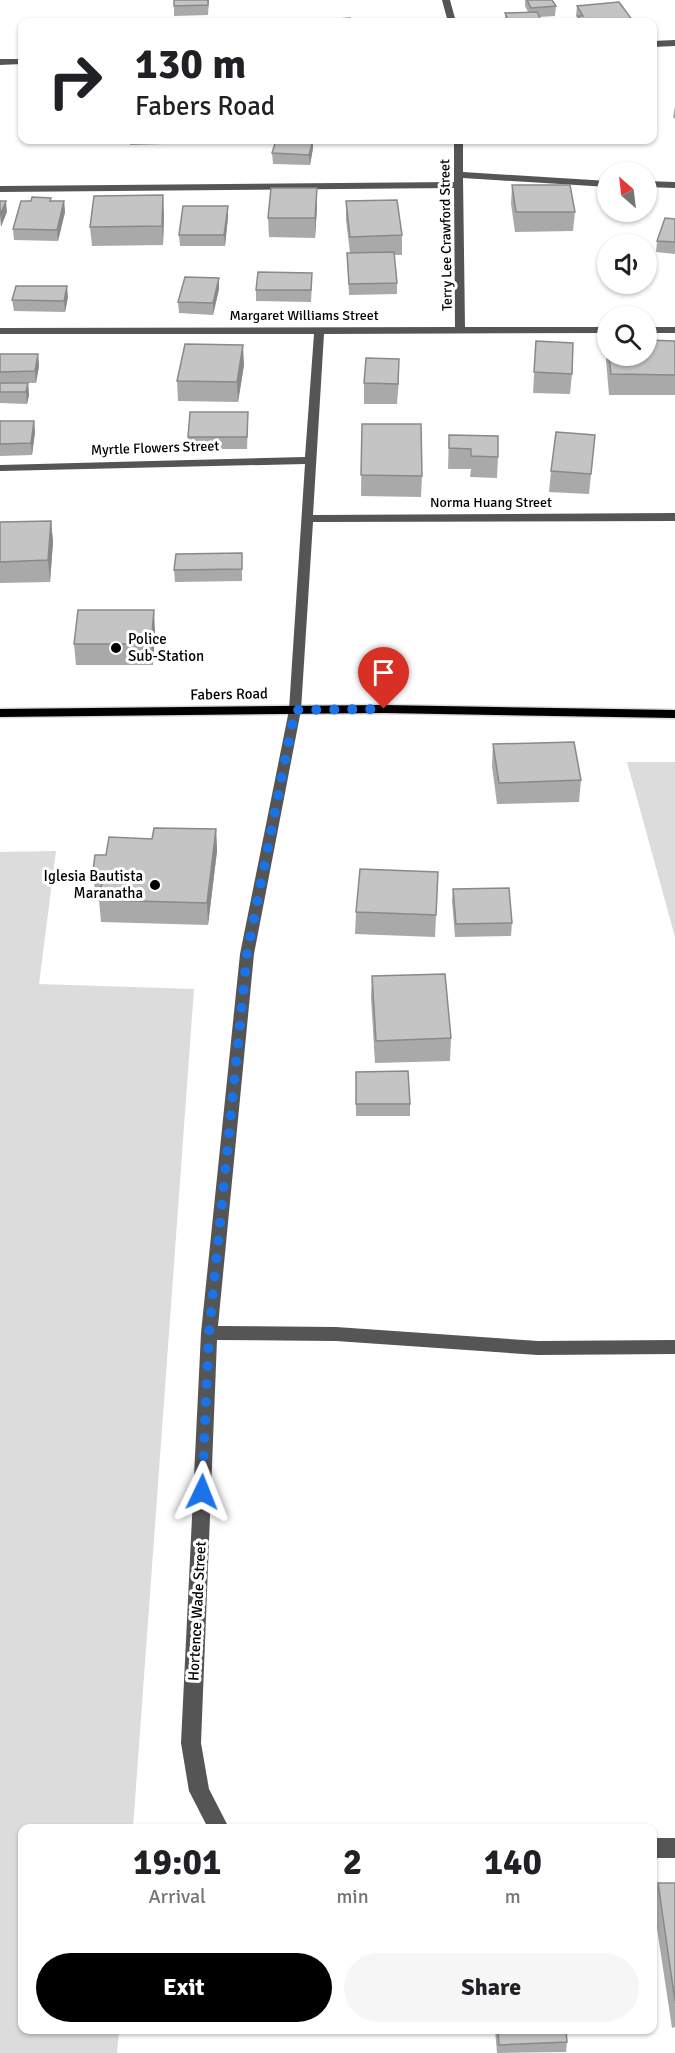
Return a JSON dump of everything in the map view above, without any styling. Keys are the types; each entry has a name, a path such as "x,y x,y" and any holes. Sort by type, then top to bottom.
{"main road":[{"name":"Fabers Road","path":"0,713 295,710 675,714"}],"street":[{"path":"446,0 451,18"},
{"path":"657,44 675,43"},
{"path":"0,62 18,62"},
{"name":"Terry Lee Crawford Street","path":"458,144 460,330"},
{"path":"0,189 399,184 459,180 597,184"},
{"path":"657,184 675,184"},
{"name":"Hortence Wade Street","path":"217,1824 198,1791 191,1743 209,1333 247,954 295,710 319,330"},
{"name":"Margaret Williams Street","path":"0,331 597,330"},
{"path":"657,330 675,330"},
{"name":"Myrtle Flowers Street","path":"0,468 311,460"},
{"name":"Norma Huang Street","path":"307,519 675,517"},
{"path":"209,1333 336,1334 538,1348 675,1347"},
{"path":"657,1848 675,1848"}],"shaded area":[{"path":"627,762 675,762 675,937"},
{"path":"56,851 39,984 194,989 133,1824 18,1824 18,2034 119,2034 117,2053 0,2053 0,852"}],"building":[{"path":"174,0 208,0 208,5 174,6"},
{"path":"527,0 552,0 556,6 531,8"},
{"path":"619,2 631,18 579,18 578,16 583,16 577,6"},
{"path":"537,12 540,18 507,18 505,13"},
{"path":"275,144 312,144 309,155 272,153"},
{"path":"512,185 570,185 575,212 516,212"},
{"path":"271,188 317,188 315,218 268,218"},
{"path":"163,195 162,226 90,227 94,196"},
{"path":"32,197 64,201 57,230 13,229 21,201 31,201"},
{"path":"397,200 402,235 350,237 346,201"},
{"path":"0,201 6,201 0,215"},
{"path":"183,206 228,206 224,235 179,235"},
{"path":"665,218 675,219 675,242 657,241"},
{"path":"394,252 397,283 349,284 347,253"},
{"path":"258,272 312,273 311,290 256,290"},
{"path":"185,277 219,278 213,303 178,302"},
{"path":"16,286 67,286 64,301 12,300"},
{"path":"657,340 675,341 675,375 611,374 610,366 657,366"},
{"path":"536,341 573,343 572,374 534,372"},
{"path":"185,344 243,345 237,382 177,381"},
{"path":"0,354 38,354 35,371 0,372"},
{"path":"366,358 399,359 398,384 364,383"},
{"path":"0,383 28,383 26,392 0,392"},
{"path":"190,412 248,412 247,437 188,437"},
{"path":"0,421 34,421 31,443 0,444"},
{"path":"362,424 421,424 422,476 361,475"},
{"path":"556,432 595,435 591,474 551,471"},
{"path":"449,435 498,436 498,457 471,456 471,449 449,448"},
{"path":"51,521 48,560 0,562 0,522"},
{"path":"242,553 242,569 174,570 176,554"},
{"path":"78,610 154,610 151,644 74,644"},
{"path":"574,742 581,780 499,783 493,744"},
{"name":"Iglesia Bautista Maranatha","path":"154,828 216,829 207,903 99,900 104,871 93,871 95,855 106,855 109,837 152,839"},
{"path":"360,869 438,872 436,915 356,912"},
{"path":"509,888 512,923 456,924 453,889"},
{"path":"445,974 451,1038 376,1041 372,976"},
{"path":"408,1071 410,1104 356,1104 356,1072"},
{"path":"658,1883 675,1883 675,2001"},
{"path":"498,2034 566,2034 567,2042 499,2045"}],"place":[{"name":"Police Sub-Station","path":"116,648"},
{"name":"Iglesia Bautista Maranatha","path":"155,885"}],"route":[{"path":"202,1492 209,1333 247,954 295,710 384,709"}]}
